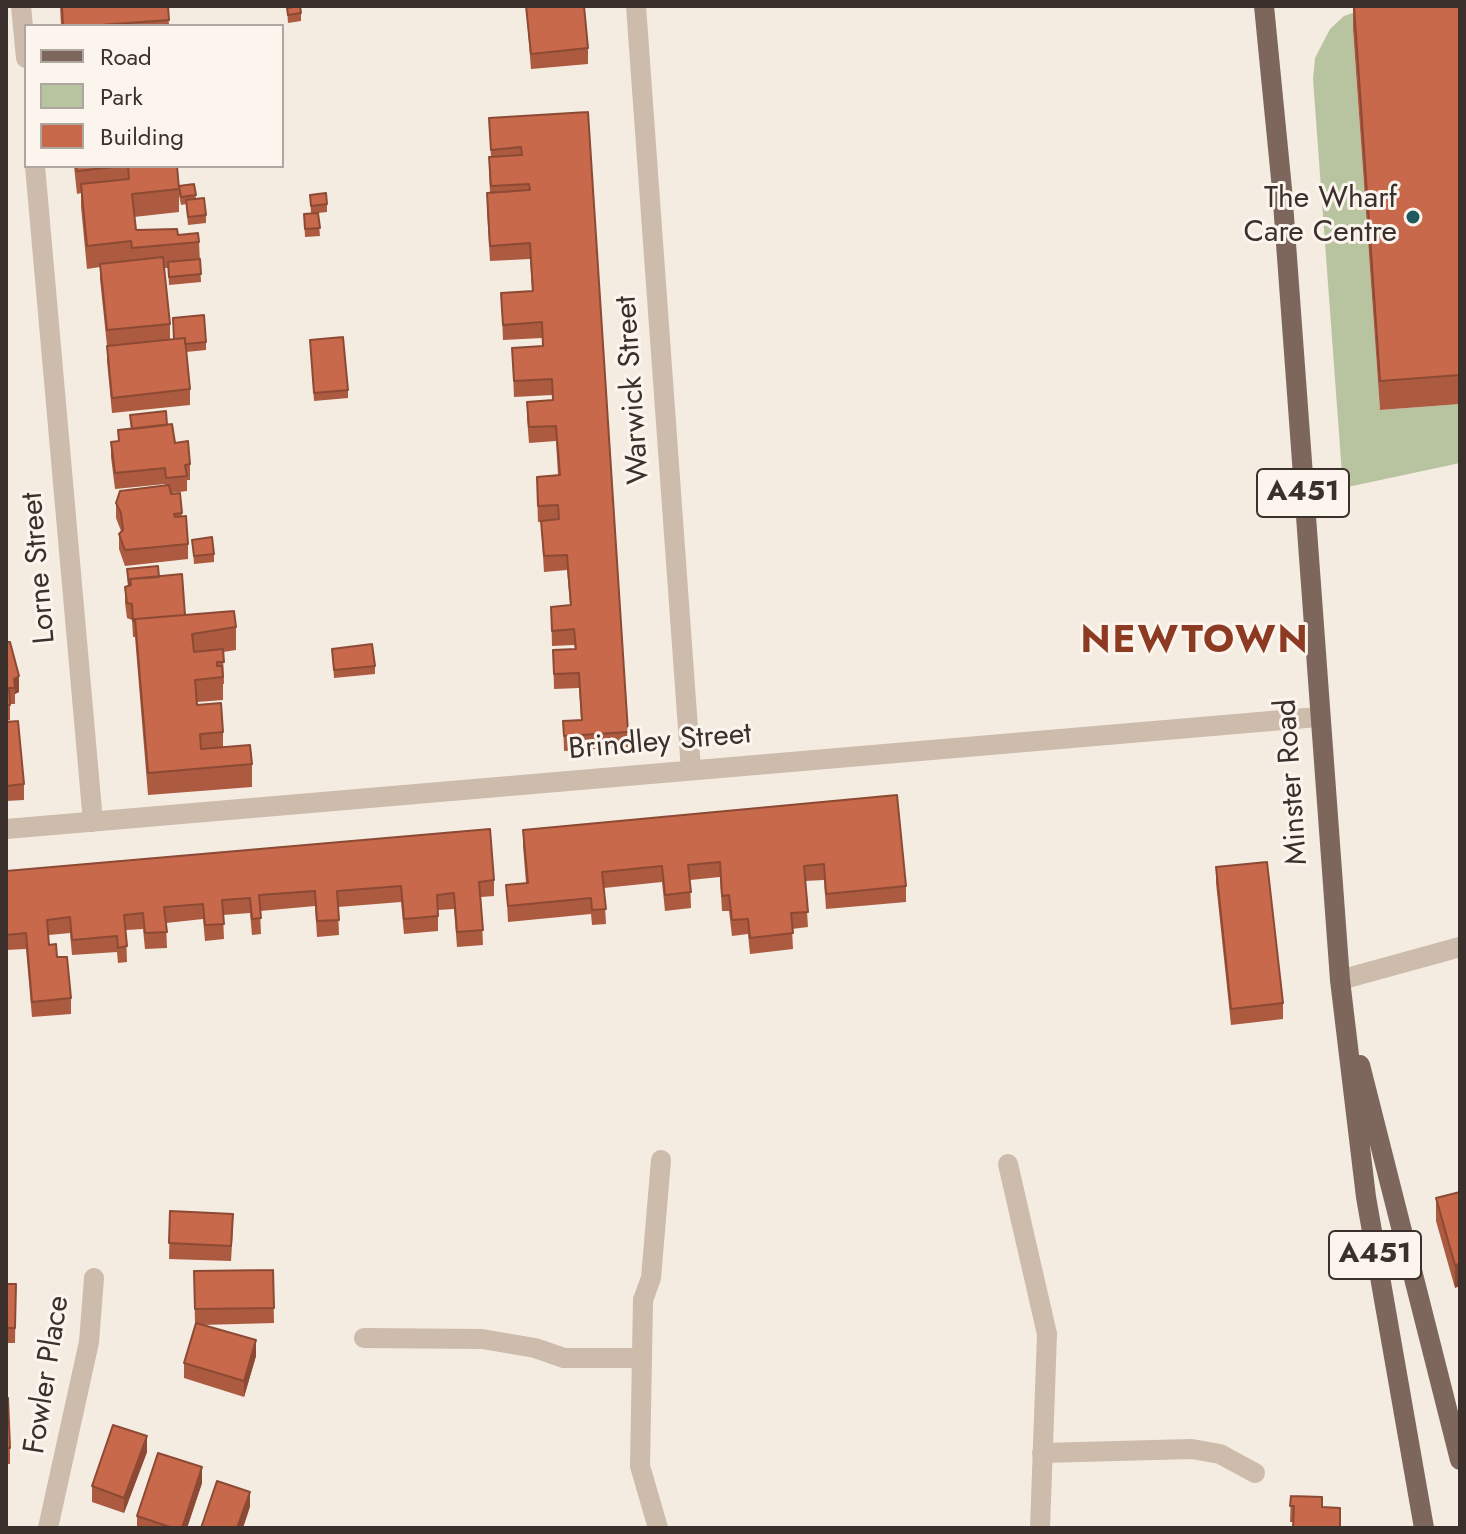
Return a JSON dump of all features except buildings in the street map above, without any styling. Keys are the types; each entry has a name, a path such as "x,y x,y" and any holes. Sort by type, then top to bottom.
{"main road":[{"name":"Minster Road","path":"1270,7 1318,717 1340,980 1366,1197 1424,1528"},
{"name":"Minster Road","path":"1340,980 1460,1460"}],"street":[{"path":"21,6 24,37"},
{"name":"Warwick Street","path":"636,6 691,770"},
{"name":"Lorne Street","path":"35,168 93,822"},
{"name":"Brindley Street","path":"6,829 1318,717"},
{"path":"1340,980 1460,947"},
{"path":"658,1528 640,1466 643,1300 651,1278 661,1160"},
{"path":"1008,1164 1047,1334 1040,1528"},
{"name":"Fowler Place","path":"48,1528 89,1342 94,1278"},
{"path":"364,1338 482,1339 535,1348 564,1358 641,1358"},
{"path":"1042,1453 1192,1449 1220,1454 1255,1473"}],"green space":[{"path":"1372,6 1353,31 1380,410 1460,404 1460,463 1343,488 1313,79 1315,58 1330,29 1344,16"}],"place":[{"name":"The Wharf Care Centre","path":"1413,217"}],"district":[{"name":"NEWTOWN","path":"1195,643"}]}
